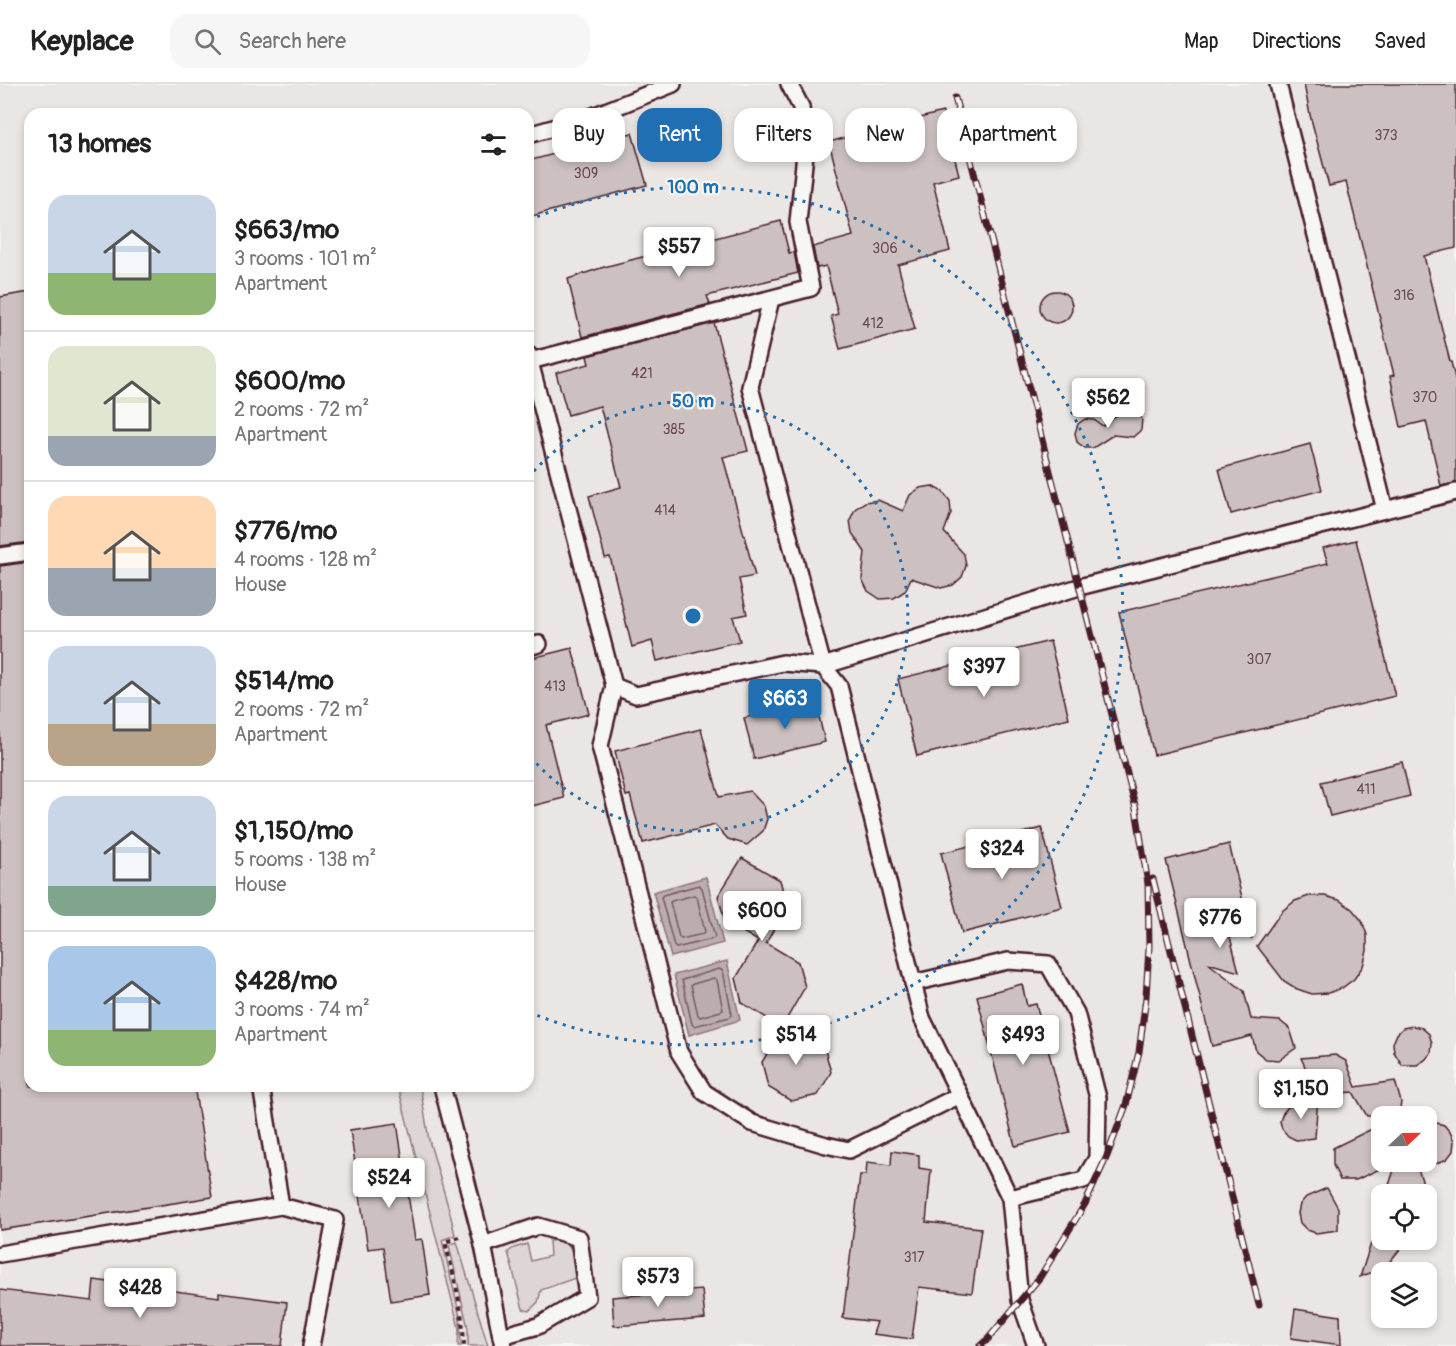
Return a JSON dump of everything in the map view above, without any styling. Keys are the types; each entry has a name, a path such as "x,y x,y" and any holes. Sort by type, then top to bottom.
{"lane":[{"path":"534,133 588,118 673,84"},
{"path":"534,356 811,288 798,222 805,154 801,107 789,84"},
{"path":"1278,84 1385,510"},
{"path":"771,298 750,387 823,666 839,686 922,1018 1010,1198 1020,1300 1036,1346"},
{"path":"534,376 614,686 600,746 679,1053 704,1092 752,1123 849,1150 960,1095"},
{"path":"614,686 636,695 783,663 823,666 1079,587 1456,492"},
{"path":"0,556 24,553"},
{"path":"913,983 1008,961 1047,964 1076,1013 1098,1098 1097,1158 1084,1180 1010,1198"},
{"path":"262,1092 281,1206"},
{"path":"444,1092 481,1238 502,1341 538,1326 587,1297 579,1239 538,1226 481,1238"},
{"path":"0,1254 281,1206 335,1220 311,1346"}],"path":[{"path":"464,1346 463,1323 445,1242 481,1238"}],"shaded area":[{"path":"0,84 1456,84 1456,1346 0,1346"},
{"path":"400,1092 421,1092 429,1140 455,1235 442,1240 460,1317 461,1346 458,1346 459,1328"},
{"path":"559,1240 573,1251 578,1277 541,1290 538,1302 529,1311 523,1309 508,1252 527,1244 531,1261 550,1256 549,1241"},
{"path":"457,1242 488,1346 468,1346 468,1328 449,1245"}],"water":[{"path":"706,877 723,943 671,957 653,892"},
{"path":"727,961 740,1020 689,1035 674,975"}],"building":[{"path":"1304,84 1456,84 1456,248 1424,256 1456,382 1456,483 1441,486 1426,421 1401,427 1390,376 1394,375 1346,182 1329,186"},
{"path":"937,114 937,162 956,162 959,175 933,182 950,251 898,265 915,329 840,349 831,316 838,314 826,266 817,268 813,247 853,236 833,158 833,141 845,138 845,162 925,162 925,117"},
{"path":"632,133 637,150 637,162 640,162 647,185 534,215 534,159 552,155 552,162 625,162 625,135"},
{"path":"781,221 789,253 794,252 798,273 707,296 710,304 582,337 568,279 604,267"},
{"path":"1056,291 1067,296 1072,307 1067,318 1056,323 1045,318 1040,307 1045,296"},
{"path":"24,293 24,543 0,546 0,297"},
{"path":"714,323 748,451 723,457 755,576 739,579 747,614 733,617 740,641 657,661 652,641 632,647 610,557 605,558 589,496 621,487 600,406 568,415 556,373 589,364 587,356"},
{"path":"1124,409 1135,410 1142,419 1141,430 1133,437 1113,435 1093,448 1085,448 1077,442 1075,433 1078,424 1085,419 1094,420 1103,426"},
{"path":"1310,444 1322,490 1231,514 1219,469"},
{"path":"932,486 943,492 950,501 951,513 944,532 964,554 966,566 962,577 953,585 941,588 911,578 905,591 894,598 880,599 868,591 862,579 865,552 852,533 850,520 855,509 865,502 878,500 903,511 910,495 920,488"},
{"path":"1356,540 1395,696 1154,755 1119,612 1328,563 1323,548"},
{"path":"24,563 24,1092 195,1092 212,1197 0,1230 0,566"},
{"path":"1050,641 1069,718 917,756 898,679"},
{"path":"572,648 589,714 546,725 564,798 534,806 534,658"},
{"path":"815,700 825,742 754,759 744,718"},
{"path":"701,729 719,797 750,791 764,806 767,819 763,831 747,845 728,839 715,825 643,843 630,795 626,796 615,751"},
{"path":"1402,762 1410,796 1330,816 1321,782"},
{"path":"1042,828 1062,907 962,933 941,853"},
{"path":"1229,844 1252,939 1220,898 1239,972 1208,963 1244,991 1251,1019 1280,1021 1290,1029 1296,1048 1279,1060 1266,1059 1256,1051 1252,1036 1212,1046 1166,860"},
{"path":"742,858 780,880 787,906 766,943 798,962 805,987 782,1027 742,1003 736,978 758,941 725,921 718,896"},
{"path":"1309,896 1325,896 1339,900 1352,909 1362,921 1367,935 1367,951 1363,966 1354,979 1342,988 1328,993 1312,994 1284,981 1257,946 1282,911 1295,901"},
{"path":"1022,984 1027,1006 1036,1004 1070,1132 1015,1146 977,996"},
{"path":"785,1024 824,1047 831,1072 818,1095 791,1101 768,1087 762,1062"},
{"path":"1413,1026 1422,1028 1429,1034 1432,1043 1431,1053 1417,1065 1402,1065 1394,1052 1393,1043 1403,1028"},
{"path":"1335,1055 1346,1061 1356,1087 1395,1081 1400,1106 1371,1106 1371,1116 1367,1116 1353,1092 1318,1095 1301,1058"},
{"path":"1318,1096 1315,1138 1296,1140 1288,1136 1282,1129 1280,1121 1283,1113 1288,1107"},
{"path":"397,1123 415,1240 422,1239 430,1295 391,1301 383,1247 368,1249 350,1130"},
{"path":"1437,1123 1444,1125 1454,1141 1453,1151 1447,1159 1437,1163"},
{"path":"1371,1129 1371,1172 1373,1172 1356,1180 1340,1180 1333,1165 1333,1148"},
{"path":"892,1151 919,1155 919,1168 931,1170 926,1222 981,1228 972,1293 919,1287 912,1339 873,1334 877,1322 843,1318 860,1175 866,1175 867,1162 891,1165"},
{"path":"1393,1172 1419,1172 1423,1184 1389,1184"},
{"path":"1327,1188 1338,1208 1338,1230 1316,1233 1307,1230 1300,1223 1298,1213 1300,1204 1306,1197"},
{"path":"1371,1243 1371,1250 1399,1250 1389,1262 1371,1262 1371,1273 1360,1277"},
{"path":"94,1280 219,1297 219,1293 287,1302 282,1346 0,1346 0,1290 92,1301"},
{"path":"702,1290 705,1319 614,1326 612,1297"},
{"path":"1295,1309 1340,1316 1341,1345 1291,1338"}],"railway":[{"path":"955,98 1136,809 1148,884 1149,947 1146,997 1139,1052 1126,1105 1107,1156 1085,1204 1040,1277 980,1346"},
{"path":"1153,879 1259,1305"}]}
